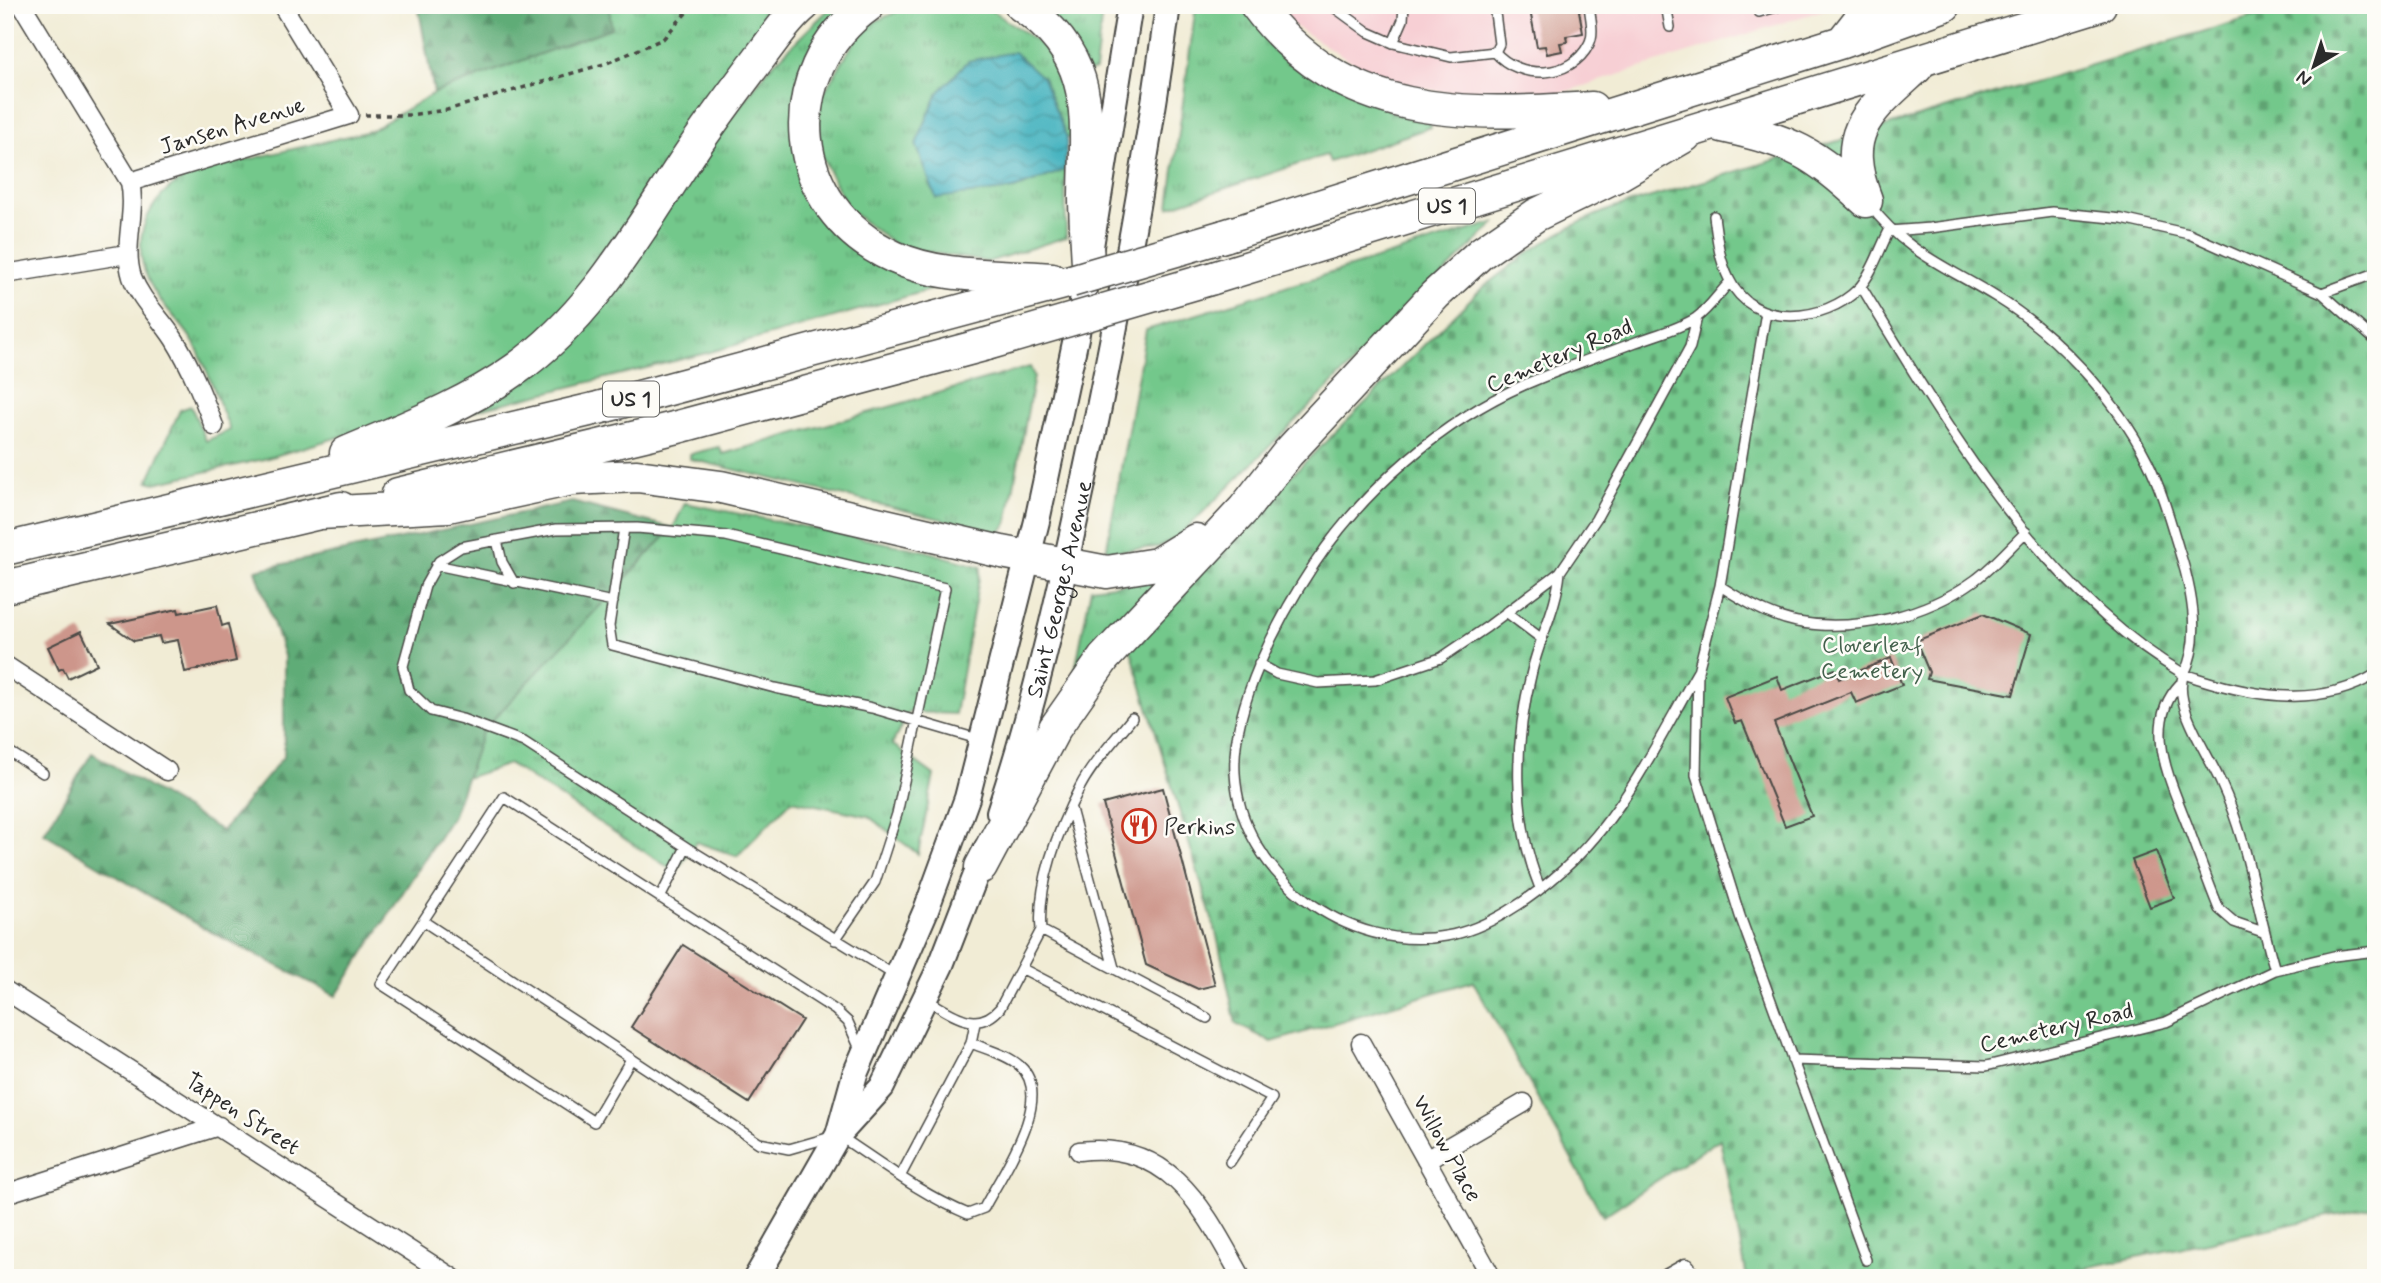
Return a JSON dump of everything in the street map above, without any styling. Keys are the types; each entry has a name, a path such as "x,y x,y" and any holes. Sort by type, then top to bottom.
{"highway":[{"path":"265,487 447,410 487,388 532,357 597,290 731,93 785,23 804,5"},
{"path":"761,55 822,5"},
{"path":"869,5 851,18 834,38 808,90 804,131 808,158 815,179 825,198 844,222 879,250 992,288 1079,273 1089,141 1084,96 1074,65 1058,38 1021,5"},
{"path":"1256,5 1281,34 1319,65 1364,90 1406,104 1449,111 1499,113 1640,105"},
{"path":"1842,42 1871,5"},
{"name":"US 1","path":"1079,273 1224,236 1842,42 1945,5"},
{"name":"US 1","path":"5,587 687,424 987,344 1718,126 2101,5"},
{"path":"1866,201 1854,161 1861,129 1875,106 1923,61"},
{"path":"1718,126 1770,137 1800,149 1829,168 1866,201"},
{"path":"320,513 448,506 572,479 659,477 721,487 1064,565 1119,572 1169,559 1193,543 1288,453 1435,295 1480,253 1536,215 1618,175 1685,136"},
{"name":"US 1","path":"6,548 598,408 992,288"},
{"path":"981,867 1042,751 1079,690 1163,593 1244,509 1288,453"}],"main road":[{"name":"Saint Georges Avenue","path":"838,1135 855,1074 898,978 954,839 983,740 1028,558 1077,333 1079,273 1130,5"},
{"name":"Saint Georges Avenue","path":"756,1278 838,1135 882,1087 925,999 981,867 1012,773 1044,658 1126,266 1168,5"},
{"path":"1016,607 1028,612 1036,623 1044,658"}],"street":[{"path":"22,5 130,182 133,204 127,254 140,294 176,342 215,426"},
{"path":"282,5 349,115"},
{"name":"Jansen Avenue","path":"130,182 349,115"},
{"path":"5,274 127,254"},
{"path":"5,665 167,771"},
{"name":"Tappen Street","path":"5,990 453,1278"},
{"name":"Willow Place","path":"1361,1042 1492,1278"},
{"path":"1426,1160 1524,1103"},
{"path":"5,1194 219,1126"},
{"path":"1079,1151 1121,1152 1180,1182 1199,1202 1242,1278"},
{"path":"1668,1278 1686,1268"}],"lane":[{"path":"1331,5 1368,32 1394,43 1451,57 1495,52"},
{"path":"1494,5 1499,44 1495,52"},
{"path":"1495,52 1505,63 1528,74 1569,66 1590,44 1592,29 1589,5"},
{"path":"1666,5 1670,27"},
{"path":"1758,5 1759,12 1783,5"},
{"path":"1394,43 1407,6"},
{"path":"1866,201 1889,231 1912,249 1998,298 2037,327 2095,382 2147,459 2182,558 2190,603 2193,647 2193,658 2182,679 2169,695 2162,714 2164,764 2219,909 2234,922 2263,932"},
{"path":"1889,231 2052,212 2122,219 2189,234 2322,293 2376,341"},
{"path":"1714,216 1719,253 1730,282 1749,302 1766,312 1781,316 1814,314 1831,309 1861,286 1889,231"},
{"path":"2322,293 2376,273"},
{"name":"Cemetery Road","path":"1698,671 1628,794 1583,850 1540,888 1501,914 1445,937 1385,937 1357,929 1324,913 1298,893 1265,858 1251,833 1241,806 1234,772 1251,681 1314,565 1339,531 1378,488 1429,443 1521,386 1697,317 1730,282"},
{"path":"1861,286 1968,456 2026,532 2099,611 2182,679 2248,693 2308,696 2333,692 2376,674"},
{"name":"Cemetery Road","path":"1766,312 1720,586 1698,671 1696,775 1740,916 1866,1260"},
{"name":"Cemetery Road","path":"1259,664 1278,674 1318,683 1376,680 1441,658 1560,572 1596,519 1690,346 1697,317"},
{"path":"624,528 609,626 612,645 775,688 872,708 983,740"},
{"path":"835,940 875,882 897,814 945,588 726,536 624,528 556,529 461,547 436,565 425,586 403,666 409,690 431,711 524,742 685,847 835,940 898,978"},
{"path":"1720,586 1754,608 1797,622 1842,623 1889,619 1931,605 1975,580 2026,532"},
{"path":"497,540 502,562 514,583"},
{"path":"436,565 613,602"},
{"name":"Cemetery Road","path":"1540,888 1523,840 1520,786 1525,704 1542,639 1558,595 1560,572"},
{"path":"1506,612 1542,639"},
{"path":"2182,679 2186,711 2222,785 2244,840 2263,932 2275,970"},
{"path":"925,999 961,1019 975,1023 991,1017 1000,1008 1041,930 1039,905 1042,881 1081,786 1132,718"},
{"path":"5,749 43,774"},
{"path":"631,1059 594,1122 381,984 504,797 835,1010 848,1022 863,1057"},
{"path":"1071,809 1114,968"},
{"path":"660,898 685,847"},
{"path":"423,922 748,1137 771,1148 789,1149 838,1135 968,1214 984,1208 1032,1114 1032,1097 1027,1075 1019,1065 971,1043"},
{"path":"1041,930 1207,1018"},
{"name":"Cemetery Road","path":"1792,1060 1986,1066 2166,1022 2275,970 2334,956 2376,951"},
{"path":"1021,968 1272,1098 1230,1161"},
{"path":"901,1175 971,1043 975,1023"}],"path":[{"path":"349,115 408,116 447,110 607,63 663,38 693,5"}],"shaded area":[{"path":"1274,5 1839,5 1558,94 1480,98 1385,82 1286,21"}],"green space":[{"path":"418,5 609,5 611,28 434,93"},
{"path":"609,5 796,5 745,48 576,298 507,365 411,416 264,459 155,483 148,481 180,410 191,406 206,441 230,430 195,345 153,289 144,270 142,234 147,217 156,202 185,178 203,170 370,131 434,93 611,28"},
{"path":"833,5 853,5 822,35 806,183 939,282 940,287 707,353 472,411 540,365 770,67"},
{"path":"911,5 987,7 1052,52 1075,138 1067,138 1043,78 1014,189 1065,170 1066,237 988,262 898,247 848,209 818,149 820,99 863,27"},
{"path":"1039,5 1103,5 1095,70 1088,72"},
{"path":"1196,5 1243,5 1394,113 1430,123 1431,127 1329,162 1326,155 1169,207"},
{"name":"Cloverleaf Cemetery","path":"2292,5 2376,5 2376,1206 2038,1278 1747,1278 1720,1139 1603,1216 1473,981 1272,1042 1236,1024 1217,936 1127,637 1479,291 1542,244 1611,209"},
{"path":"1496,222 1177,538 1158,547 1106,552 1146,330"},
{"path":"1030,367 1034,376 1007,524 999,533 690,459 690,454 719,447 723,454"},
{"path":"572,502 673,528 483,730 453,815 336,996 204,928 44,833 92,753 222,831 284,756 284,656 256,570"},
{"path":"685,503 926,551 981,567 955,714 909,712 892,744 934,775 918,854 868,816 792,800 737,856 696,842 676,872 509,764 466,778 483,730 673,528"},
{"path":"1160,579 1075,671 1091,588"}],"water":[{"path":"1014,52 1043,78 1067,138 1065,170 1014,189 936,198 916,144 938,93 968,61"}],"building":[{"path":"1529,5 1578,5 1583,33 1566,36 1567,42 1560,43 1562,51 1547,54 1545,46 1537,47"},
{"path":"217,605 222,626 228,624 236,661 185,672 178,640 161,643 159,636 134,641 110,624 178,609 179,613"},
{"path":"1983,614 2031,634 2013,695 1927,679 1929,672 1916,641"},
{"path":"81,631 97,664 68,678 63,668 59,670 48,647"},
{"path":"1891,658 1902,685 1856,703 1851,692 1774,723 1812,816 1785,826 1742,721 1735,723 1725,697 1777,676 1782,690 1835,669 1839,679"},
{"path":"1163,788 1215,985 1198,989 1146,965 1103,804"},
{"path":"2156,851 2174,898 2150,907 2132,860"},
{"path":"683,945 802,1020 749,1103 631,1027"}],"place":[{"name":"Perkins","path":"1139,826"}]}
